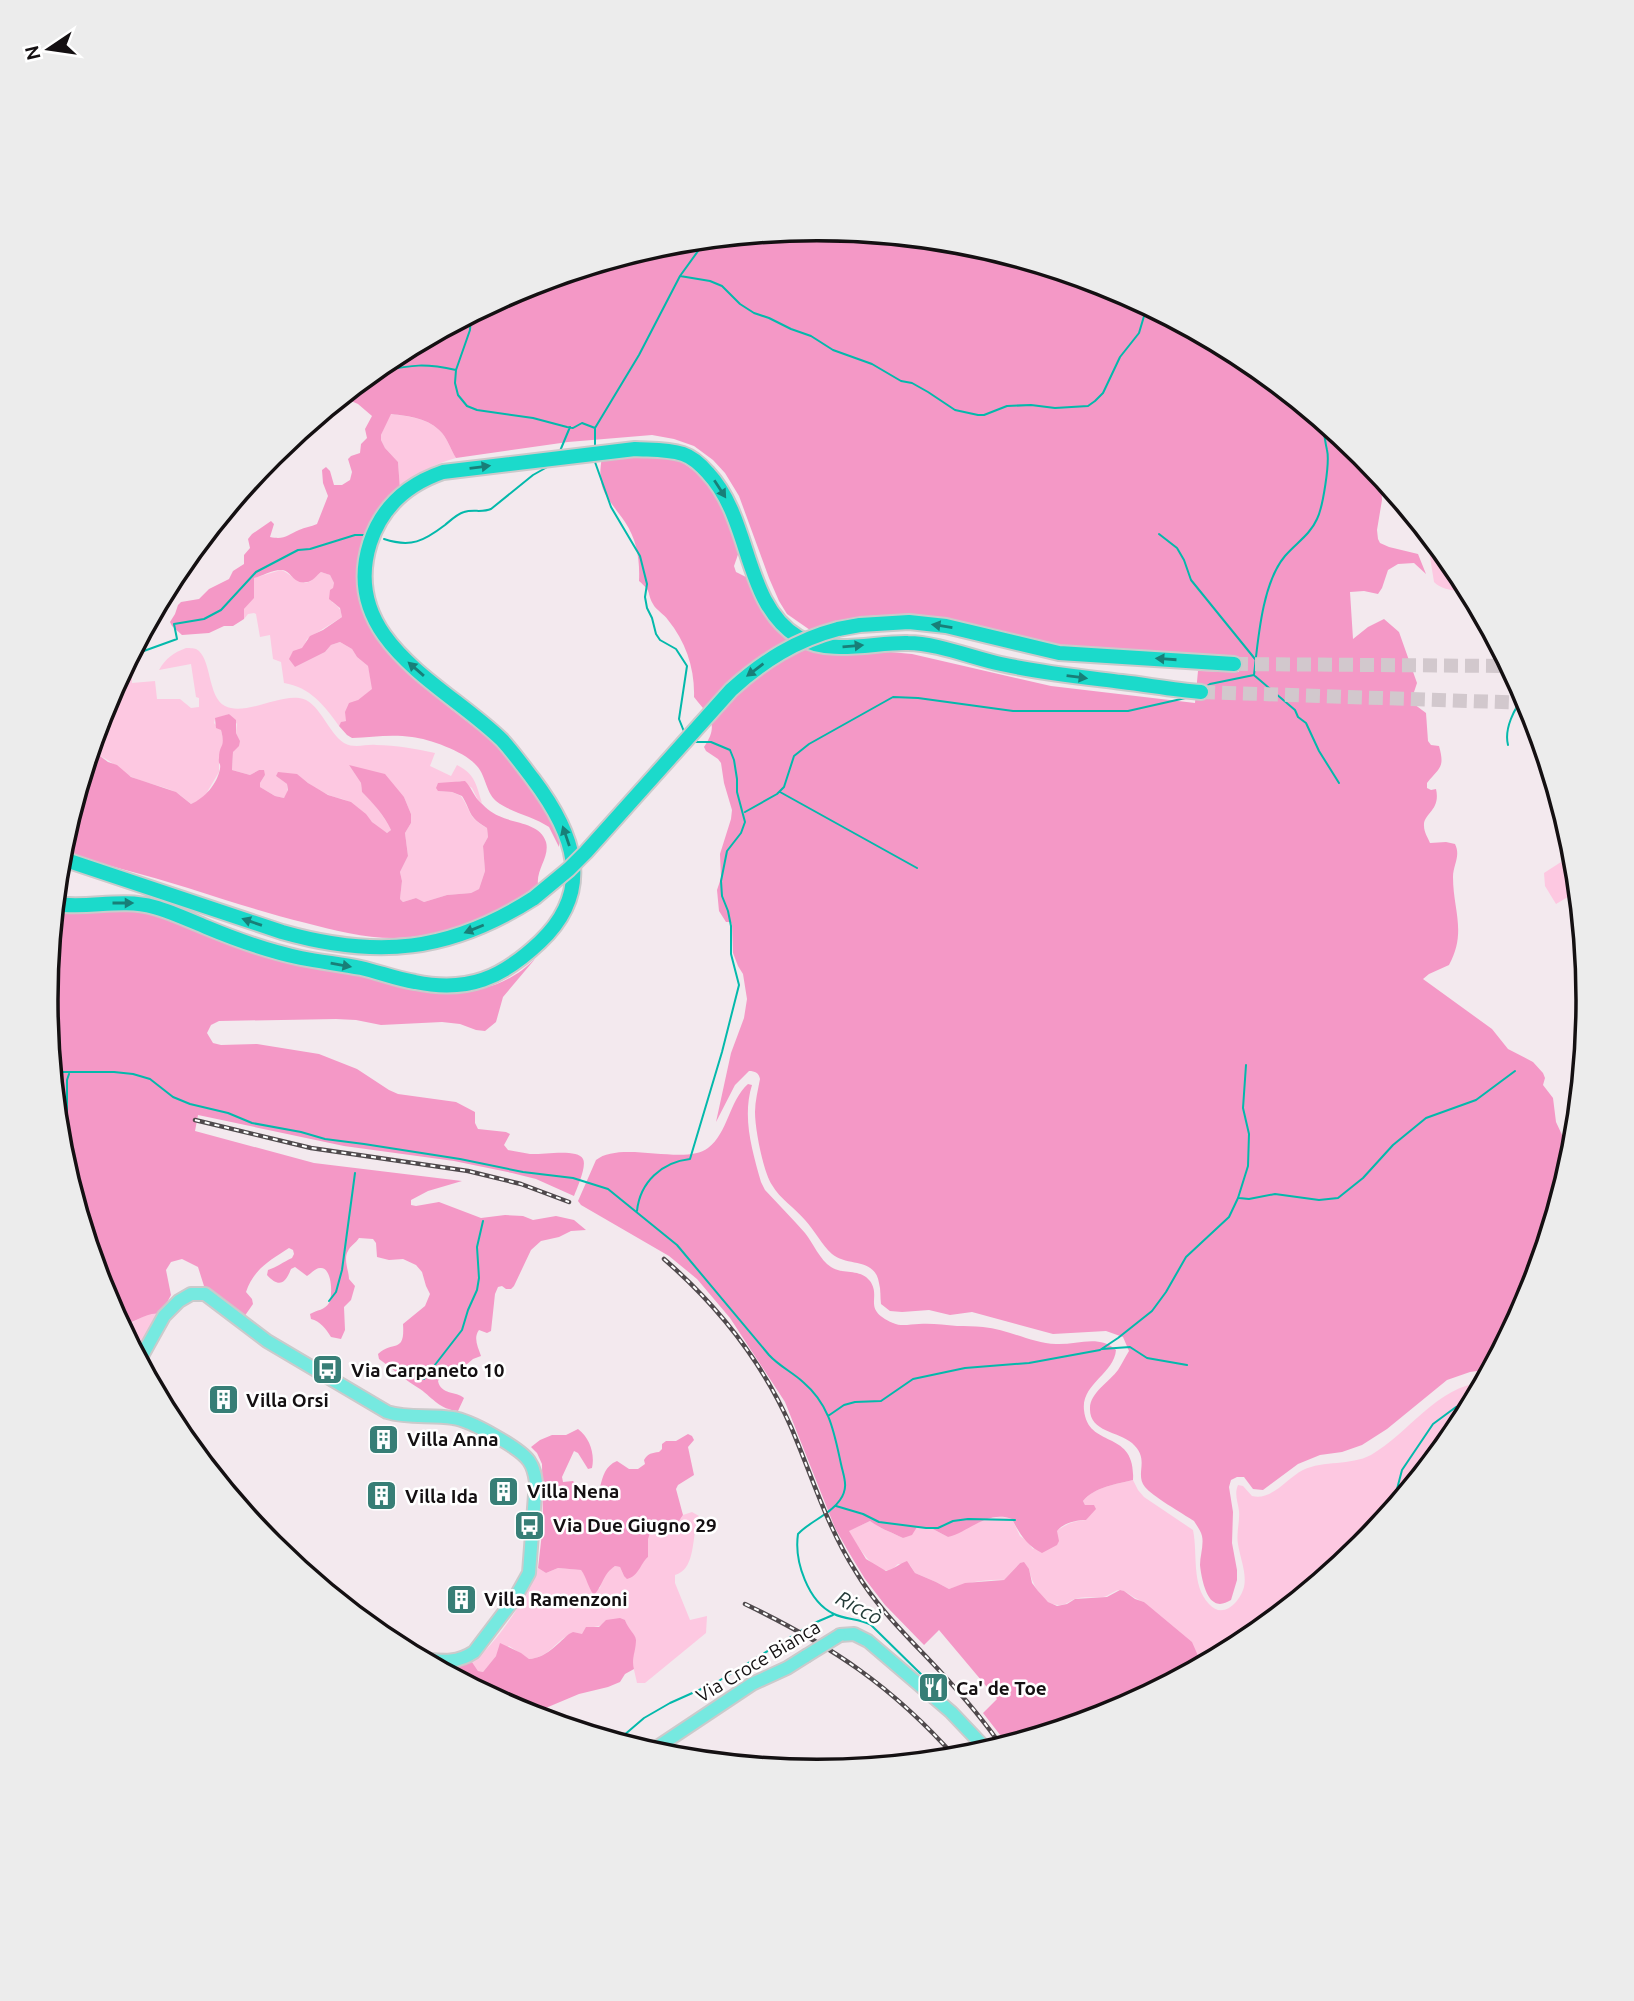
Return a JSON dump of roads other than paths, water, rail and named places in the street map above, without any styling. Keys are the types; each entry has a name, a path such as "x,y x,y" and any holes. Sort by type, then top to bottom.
{"highway":[{"path":"64,905 122,902 141,904 280,953 437,986 469,983 505,971 546,936 568,901 573,884 574,870 568,838 558,815 503,742 400,655 382,632 372,612 367,591 365,574 368,550 385,513 414,484 443,472 635,450 667,450 686,455 701,465 720,488 740,529 767,605 778,622 802,639 833,647 911,643 1060,675 1201,692"},
{"path":"70,861 306,939 354,947 395,948 437,943 500,919 561,877 718,704 750,673 800,641 860,625 909,622 946,626 1059,653 1234,664"}],"main road":[{"path":"144,1352 168,1312 186,1296 200,1293 210,1297 267,1341 395,1414 449,1417 472,1424 517,1450 530,1462 534,1471 535,1495 529,1573 521,1590 474,1653 466,1658 444,1662"},
{"name":"Via Croce Bianca","path":"663,1744 752,1684 787,1668 840,1635 854,1634 868,1641 951,1712 979,1742"}],"waterway":[{"path":"595,428 639,355 680,276 698,251"},
{"path":"680,276 722,286 740,304 754,313 811,336 833,350 872,364 901,381 912,383 955,410 978,415 1007,406 1088,406 1103,393 1120,357 1139,333 1144,316"},
{"path":"470,326 456,370 455,383 458,395 467,406 573,428 582,423 595,428 595,449"},
{"path":"397,368 435,366 456,370"},
{"path":"560,451 570,427"},
{"path":"1204,688 1210,684 1254,675 1262,613 1271,581 1285,556 1311,530 1319,513 1328,464 1324,436"},
{"path":"595,462 611,507 640,556 647,584 647,608 656,634 660,640 676,649 687,666 679,719 685,734"},
{"path":"384,539 402,543 424,539 461,513 491,509 533,475 549,466"},
{"path":"1159,534 1177,548 1191,580 1255,659"},
{"path":"143,651 177,639 174,624 204,619 221,610 256,572 298,550 355,535 366,535"},
{"path":"1255,676 1295,710 1298,717 1306,723 1319,751 1339,783"},
{"path":"745,812 777,794 784,787 794,756 809,744 893,697 1013,711 1128,711 1190,697"},
{"path":"1508,745 1507,732 1517,707"},
{"path":"637,1211 643,1191 654,1175 670,1164 690,1159 739,985 731,954 731,926 722,896 721,881 727,851 741,833 745,822 737,792 734,760 730,750 711,742 694,742"},
{"path":"780,792 917,868"},
{"path":"828,1416 844,1405 881,1401 913,1379 965,1368 1029,1363 1100,1350 1152,1311 1186,1257 1229,1217 1238,1198 1248,1166 1249,1134 1243,1108 1246,1065"},
{"path":"1239,1198 1275,1194 1319,1200 1338,1198 1363,1178 1393,1145 1426,1118 1476,1100 1515,1071"},
{"name":"Riccò","path":"61,1072 133,1074 150,1079 173,1097 252,1123 325,1139 573,1178 608,1189 677,1245 769,1355 803,1382 819,1400 833,1430 845,1487 836,1505 798,1534 798,1556 805,1580 810,1591 825,1608 839,1616 871,1625 927,1680"},
{"path":"67,1118 69,1074"},
{"path":"329,1301 336,1292 342,1270 355,1173"},
{"path":"424,1379 462,1330 477,1290 477,1247 483,1221"},
{"path":"1102,1349 1130,1347 1147,1358 1187,1365"},
{"path":"1396,1491 1402,1470 1433,1424 1458,1407"},
{"path":"836,1506 879,1522 926,1528 938,1528 953,1521 968,1519 1015,1520"},
{"name":"Riccò","path":"624,1735 644,1718 670,1703 717,1682 812,1624 833,1615"}],"tunnel":[{"path":"1234,664 1498,666"},
{"path":"1201,692 1515,703"}],"railway":[{"path":"195,1120 311,1148 468,1171 521,1184 569,1202"},
{"path":"664,1259 720,1315 767,1380 791,1427 837,1537 865,1586 894,1623 963,1697 995,1738"},
{"path":"745,1604 806,1636 859,1670 908,1709 947,1748"}],"place":[{"name":"Via Carpaneto 10","path":"328,1370"},
{"name":"Villa Orsi","path":"223,1400"},
{"name":"Villa Anna","path":"384,1439"},
{"name":"Villa Nena","path":"504,1491"},
{"name":"Villa Ida","path":"382,1496"},
{"name":"Via Due Giugno 29","path":"530,1525"},
{"name":"Villa Ramenzoni","path":"461,1599"},
{"name":"Ca' de Toe","path":"933,1688"}]}
